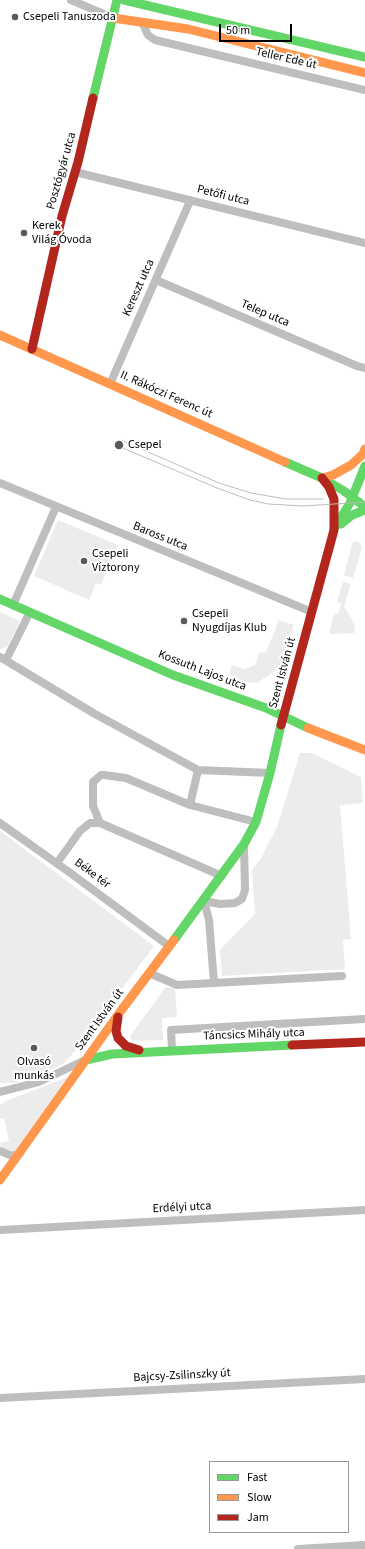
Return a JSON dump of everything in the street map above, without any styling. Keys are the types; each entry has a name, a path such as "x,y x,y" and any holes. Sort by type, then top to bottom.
{"street":[{"path":"71,0 112,18"},
{"name":"Posztógyár utca","path":"32,349 62,216 75,172 117,0"},
{"name":"Teller Ede út","path":"124,0 365,57"},
{"name":"Teller Ede út","path":"112,18 188,29 365,73"},
{"name":"Teller Ede út","path":"142,22 148,35 155,40 365,90"},
{"name":"Petőfi utca","path":"75,172 365,243"},
{"name":"Kereszt utca","path":"110,384 190,201"},
{"name":"Telep utca","path":"156,280 357,366 365,368"},
{"name":"II. Rákóczi Ferenc út","path":"0,335 322,478 353,497 365,507"},
{"path":"322,478 333,475 351,465 363,454 365,449"},
{"name":"Szent István út","path":"1,1174 20,1153 120,1012 204,901 244,844 256,822 334,530 361,486 365,466"},
{"name":"II. Rákóczi Ferenc út","path":"322,478 361,486"},
{"name":"Szent István út","path":"322,478 332,492 334,498 334,530"},
{"name":"Baross utca","path":"0,483 312,612"},
{"path":"13,605 56,507"},
{"path":"334,530 352,515 365,510"},
{"name":"Kossuth Lajos utca","path":"0,599 173,675 266,708 302,726 365,750"},
{"path":"30,612 3,658 95,714 198,770 270,773"},
{"path":"190,805 198,770"},
{"path":"100,823 93,806 93,782 101,775 126,778 190,805 256,822"},
{"name":"Béke tér","path":"0,823 57,863 169,946"},
{"path":"57,863 80,831 90,823 100,823 222,876"},
{"path":"214,983 209,920 204,901 220,904 235,903 242,899 245,890 244,844"},
{"path":"149,973 177,985 342,976"},
{"name":"Táncsics Mihály utca","path":"120,1012 116,1026 118,1038 126,1046 143,1052"},
{"path":"172,1050 171,1030 365,1019"},
{"name":"Táncsics Mihály utca","path":"86,1060 112,1054 172,1050 365,1042"},
{"path":"0,1092 39,1082 86,1060"},
{"path":"0,1151 12,1156 20,1153"},
{"name":"Erdélyi utca","path":"0,1230 365,1210"},
{"name":"Bajcsy-Zsilinszky út","path":"0,1398 365,1379"},
{"path":"298,1549 365,1545"}],"shaded area":[{"path":"58,520 118,545 116,551 108,549 105,555 113,558 101,585 96,583 89,600 34,576"},
{"path":"353,541 361,543 362,548 353,578 344,575"},
{"path":"343,581 351,584 344,606 355,625 354,633 329,634 334,614 338,614 341,603 337,602"},
{"path":"0,612 20,621 7,647 0,649"},
{"path":"279,620 294,625 279,668 257,683 247,682 229,675 232,665 244,669 255,665 259,653 266,652"},
{"path":"300,753 312,753 361,777 363,803 340,805 351,939 343,940 345,969 222,976 220,950 255,914 252,870 261,858 277,827"},
{"path":"0,831 154,946 77,1049 63,1064 14,1083 0,1083"},
{"path":"175,987 177,1017 162,1018 163,1040 132,1041 130,1036 165,988"},
{"path":"68,1077 14,1152 7,1152 1,1147 0,1143 9,1141 4,1118 0,1119 0,1105 6,1101"}],"tram line":[{"path":"121,440 219,483 251,493 286,499 323,499"},
{"path":"118,446 217,488 250,500 268,504 303,506 365,502"}],"traffic: fast":[{"path":"93,98 117,0"},
{"path":"124,0 365,57"},
{"path":"285,462 322,478 344,491 365,507"},
{"path":"334,529 350,503 365,466"},
{"path":"341,524 352,515 365,510"},
{"path":"0,599 173,675 266,708 308,728"},
{"path":"174,940 244,844 256,822 270,773 281,725"},
{"path":"86,1060 112,1054 292,1045"}],"traffic: slow":[{"path":"113,18 188,29 365,73"},
{"path":"0,335 285,462"},
{"path":"322,478 333,475 351,465 363,454 365,449"},
{"path":"308,728 365,750"},
{"path":"0,1180 120,1012 174,940"}],"traffic: jam":[{"path":"32,349 62,216 78,162 93,98"},
{"path":"281,725 334,530 334,499 329,487 322,478"},
{"path":"118,1017 116,1031 118,1038 126,1046 139,1050"},
{"path":"292,1045 365,1042"}],"place":[{"name":"Csepeli Tanuszoda","path":"15,17"},
{"name":"Kerek Világ Óvoda","path":"24,233"},
{"name":"Csepel","path":"119,445"},
{"name":"Csepeli Víztorony","path":"84,561"},
{"name":"Csepeli Nyugdíjas Klub","path":"184,621"},
{"name":"Olvasó munkás","path":"34,1048"}]}
